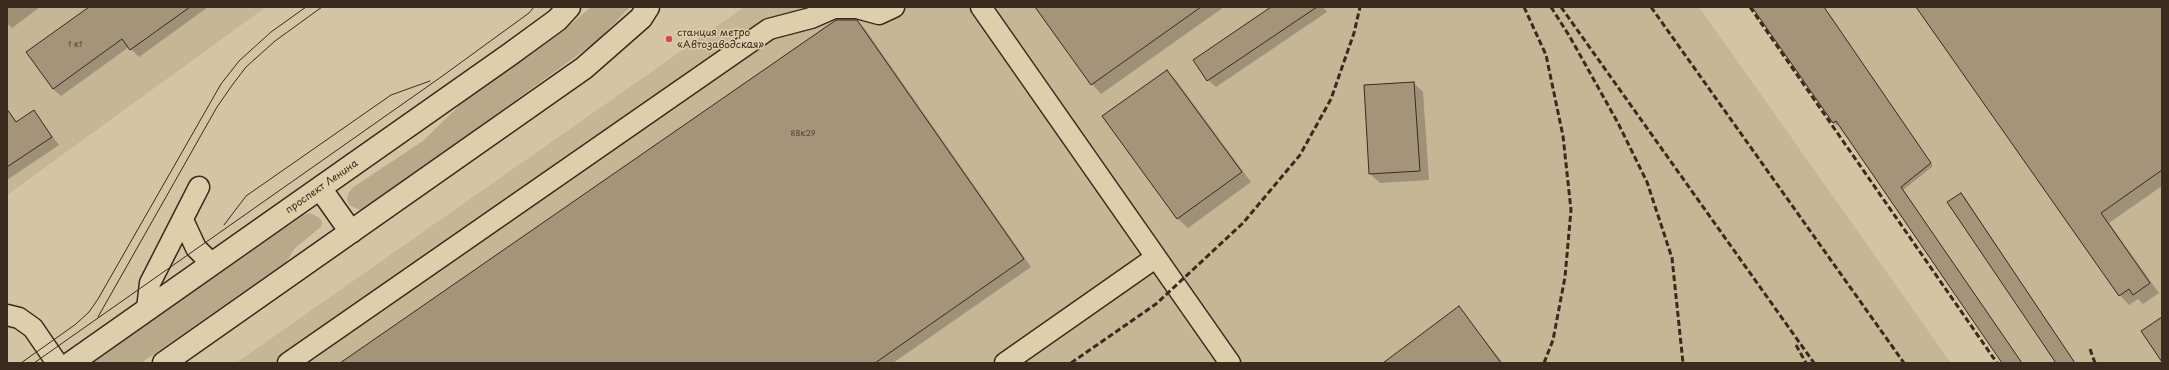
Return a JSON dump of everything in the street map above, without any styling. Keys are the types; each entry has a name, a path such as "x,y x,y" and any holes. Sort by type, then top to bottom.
{"main road":[{"name":"проспект Ленина","path":"71,363 509,55 556,20 569,7"},
{"path":"164,363 584,68 645,12"},
{"path":"320,188 351,232"}],"street":[{"path":"645,12 662,7"},
{"path":"288,363 770,30 812,18 834,8 857,8 879,14 894,7"},
{"path":"981,7 1155,258 1230,363"},
{"path":"147,309 150,283 199,187"},
{"path":"183,220 196,248 212,264"},
{"path":"1005,363 1155,258"},
{"path":"7,315 19,318 33,328 57,363"}],"shaded area":[{"path":"7,7 266,7 7,195"},
{"path":"591,7 630,7 597,41 370,206 361,210 350,206 347,200 348,194 352,188 423,141 463,102 570,25"},
{"path":"744,7 1699,7 1951,363 236,363"},
{"path":"1752,7 2162,7 2162,363 2002,363 1850,142 1833,123"},
{"path":"310,213 320,218 322,222 321,227 295,248 286,262 141,363 91,363 304,215"}],"building":[{"path":"89,7 190,7 130,50 122,39 53,89 26,52"},
{"path":"1035,7 1201,7 1091,85"},
{"path":"1271,7 1317,7 1207,81 1193,60"},
{"path":"1752,7 1824,7 1931,163 1901,187 2022,363 2002,363 1836,121 1833,123"},
{"path":"1916,7 2162,7 2162,170 2101,213 2150,283 2133,295 2129,289 2119,296"},
{"path":"836,20 857,20 1024,259 875,363 340,363"},
{"path":"1167,70 1242,172 1177,219 1102,116"},
{"path":"1414,82 1420,171 1369,174 1364,85"},
{"path":"7,109 16,122 34,110 52,137 7,167"},
{"path":"1961,193 2075,363 2056,363 1947,202"},
{"path":"1459,306 1501,363 1383,363"},
{"path":"2162,317 2162,362 2141,331"}],"tram line":[{"path":"21,363 76,324 89,312 98,299 221,84 239,61 271,32 306,7"},
{"path":"98,317 217,107 233,84 246,67 275,41 322,7"},
{"path":"34,363 441,77 529,13 534,7"},
{"path":"224,225 246,196 391,95 430,81"}],"railway":[{"path":"1071,363 1156,304 1243,223 1300,155 1331,99 1354,33 1360,7"},
{"path":"1524,7 1546,55 1563,136 1571,210 1565,277 1553,340 1544,363"},
{"path":"1551,7 1570,37 1618,123 1647,182 1672,258 1683,363"},
{"path":"1561,7 1814,363"},
{"path":"1651,7 1904,363"},
{"path":"1750,7 1997,363"},
{"path":"1796,345 1806,363"},
{"path":"2090,349 2095,363"}],"place":[{"name":"станция метро «Автозаводская»","path":"669,39"}]}
